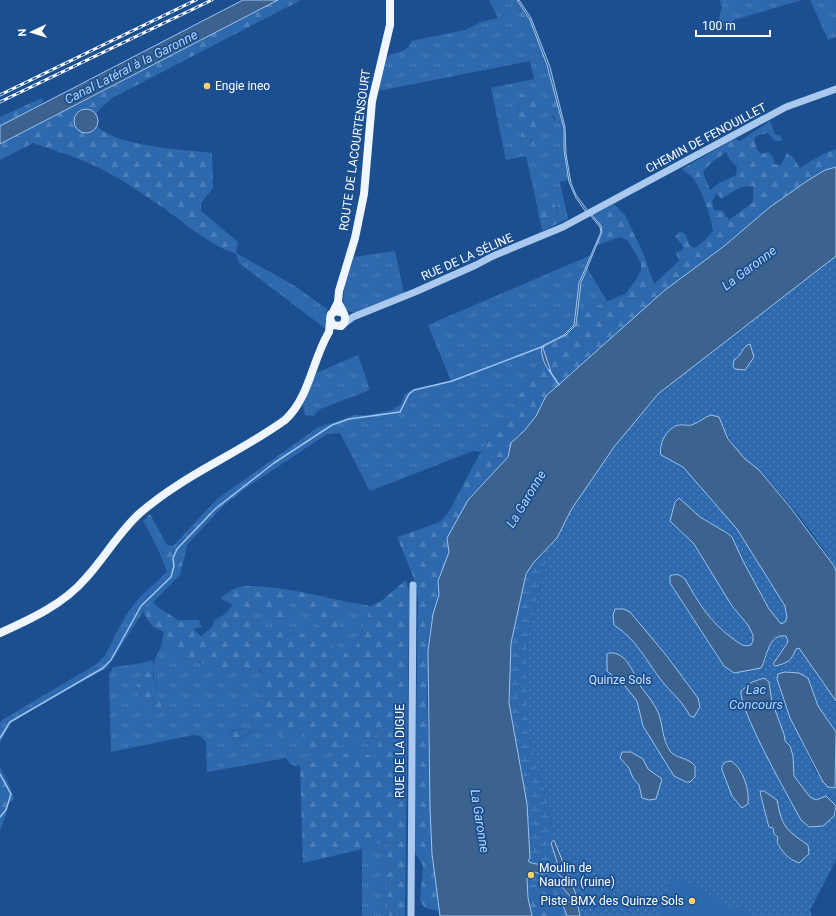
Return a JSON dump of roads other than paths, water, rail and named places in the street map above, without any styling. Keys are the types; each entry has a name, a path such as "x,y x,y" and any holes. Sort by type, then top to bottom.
{"main road":[{"name":"ROUTE DE LACOURTENSOURT","path":"0,633 42,612 72,592 86,578 128,525 140,513 181,482 285,420 293,413 303,396 329,332 330,316 338,302 339,291 355,238 364,194 372,101 390,25 390,0"},
{"path":"329,332 342,325 346,319 338,302"},
{"path":"333,312 338,311 343,313"},
{"path":"330,322 335,326 342,325"}],"street":[{"name":"CHEMIN DE FENOUILLET","path":"589,214 786,107 836,89"},
{"name":"RUE DE LA SÉLINE","path":"342,325 353,317 476,265 493,256 556,230 589,214"},
{"path":"343,313 353,317"},
{"name":"RUE DE LA DIGUE","path":"411,916 413,585"}],"water":[{"name":"Canal Latéral à la Garonne","path":"243,0 278,0 0,144 0,126"},
{"path":"517,0 519,0 531,18 550,67 565,127 566,154 571,183 576,195 588,211 586,212 576,198 569,182 564,150 564,129 547,65 530,20"},
{"path":"86,109 91,110 97,116 97,126 91,132 86,133 81,132 75,126 74,121 75,116 81,110"},
{"name":"La Garonne","path":"836,167 836,256 658,394 614,447 571,510 557,538 534,562 526,574 511,643 509,703 527,804 530,858 528,861 548,868 555,866 559,868 551,843 554,840 575,892 580,916 567,916 562,902 567,901 572,904 570,896 561,886 563,878 556,872 542,874 534,872 534,878 527,878 528,898 532,916 440,916 432,854 428,651 433,614 439,595 438,581 449,552 447,538 468,500 508,457 511,443 524,431 536,416 546,396 665,290 723,247 770,207 825,170"},
{"path":"592,215 601,226 602,232 581,283 576,325 566,335 544,346 543,348 551,372 544,360 542,346 564,335 574,325 579,283 601,232 600,227 591,216"},
{"path":"750,344 754,357 745,370 735,369 733,366 734,360 747,345"},
{"path":"711,415 719,417 728,439 745,459 759,470 790,507 834,566 836,572 836,701 799,648 796,649 791,659 783,664 775,666 773,664 788,642 786,636 775,638 769,647 761,668 734,673 724,666 670,583 670,576 672,575 677,575 685,579 705,611 724,632 741,644 746,646 751,645 753,635 748,625 732,606 694,544 670,521 675,502 679,498 700,517 732,537 769,609 781,624 785,622 787,618 785,606 737,529 683,467 661,455 660,451 662,442 664,437 671,429 679,425 692,425"},
{"path":"615,609 624,609 630,612 666,655 698,698 700,707 694,717 690,716 680,701 661,680 635,643 614,625 613,615"},
{"path":"615,653 621,656 633,670 641,687 658,712 665,742 670,751 673,754 689,761 695,766 695,777 690,782 686,782 674,776 643,726 637,701 625,686 607,671 607,654"},
{"path":"785,672 799,673 808,678 818,706 836,732 835,788 828,787 823,782 790,718 777,679 778,674"},
{"name":"Lac Concours","path":"764,678 769,682 772,702 784,734 785,741 790,746 793,756 794,776 810,797 816,800 826,796 836,806 834,816 823,826 809,827 801,820 776,775 748,716 741,691 752,682"},
{"path":"622,752 631,752 643,759 648,769 662,779 656,799 649,800 642,798 639,785 633,778 629,768 620,758"},
{"path":"731,761 739,769 747,787 748,804 742,808 732,796 722,770 722,766 725,762"},
{"path":"760,791 764,791 777,800 783,822 786,827 808,845 809,854 799,863 783,852 779,846 777,842 778,837 774,834 773,828 769,827"}],"waterway":[{"path":"0,738 10,722 103,668 111,660 141,606 171,577 174,566 173,558 177,549 215,509 274,463 332,425 349,419 400,412 409,394 414,390 452,381 544,346"},
{"path":"549,370 559,385"},
{"path":"0,774 11,794 6,810 0,817"}],"railway":[{"path":"0,95 196,0"},
{"path":"0,102 212,0"}],"place":[{"name":"Engie ineo","path":"207,86"},
{"name":"Moulin de Naudin (ruine)","path":"531,875"},
{"name":"Piste BMX des Quinze Sols","path":"692,901"}],"park label":[{"name":"Quinze Sols","path":"620,680"}]}
